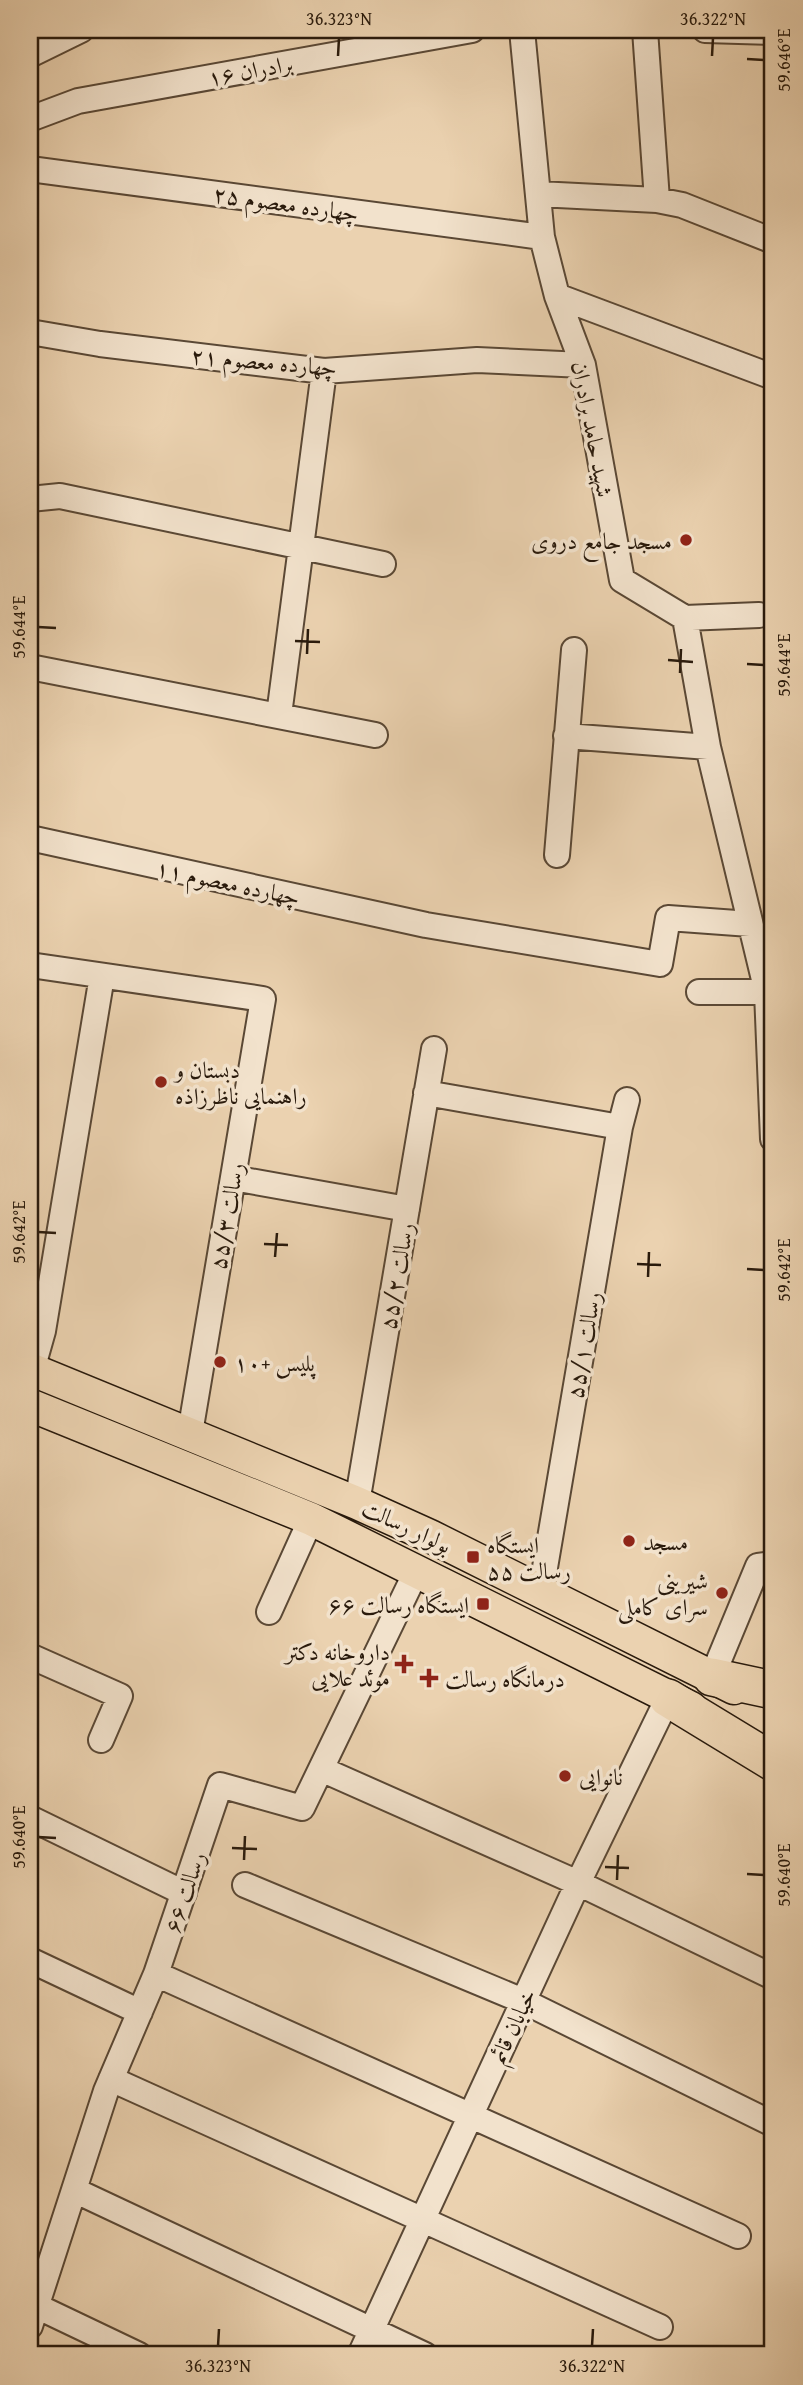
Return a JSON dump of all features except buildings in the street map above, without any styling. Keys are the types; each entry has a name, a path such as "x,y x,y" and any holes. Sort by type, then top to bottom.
{"highway":[{"path":"712,1677 773,1690"},
{"path":"668,1698 773,1762"}],"main road":[{"name":"بولوار رسالت","path":"31,1369 358,1503 773,1707"},
{"name":"بولوار رسالت","path":"30,1405 311,1519 418,1570 668,1698 773,1742"}],"street":[{"path":"30,55 80,30"},
{"name":"برادران ۱۶","path":"30,120 78,101 472,30"},
{"name":"شهید حامد برادران","path":"522,30 542,237 557,296 583,365 622,580 685,618"},
{"path":"645,30 657,200"},
{"path":"705,30 771,31"},
{"name":"چهارده معصوم ۲۵","path":"30,169 542,237"},
{"path":"538,194 657,200 682,205 773,241"},
{"path":"557,296 773,377"},
{"name":"چهارده معصوم ۲۱","path":"30,332 100,344 324,371 477,360 583,365"},
{"path":"279,715 324,371"},
{"path":"30,499 60,496 383,564"},
{"path":"759,615 685,618 708,747 750,924 770,992 773,1139"},
{"path":"557,855 574,650"},
{"path":"30,667 374,735"},
{"path":"565,736 708,747"},
{"name":"چهارده معصوم ۱۱","path":"30,838 426,925 660,964 668,918 750,924"},
{"path":"30,965 102,975 43,1331 31,1369"},
{"name":"رسالت ۵۵/۳","path":"102,975 263,999 190,1433"},
{"path":"699,992 770,992"},
{"name":"رسالت ۵۵/۲","path":"358,1503 434,1049"},
{"path":"426,1093 620,1127"},
{"name":"رسالت ۵۵/۱","path":"541,1591 620,1127 627,1100"},
{"path":"233,1178 407,1209"},
{"path":"269,1612 311,1519"},
{"path":"712,1677 758,1566 773,1564"},
{"name":"رسالت ۶۶","path":"32,2311 111,2079 156,1974 220,1785 302,1808 418,1570"},
{"path":"30,1656 120,1696 101,1740"},
{"name":"خیابان قائم","path":"360,2355 578,1882 668,1698"},
{"path":"321,1769 578,1882 773,1977"},
{"path":"30,1818 184,1893"},
{"path":"245,1885 523,2001 773,2124"},
{"path":"30,1960 140,2012"},
{"path":"156,1974 738,2236"},
{"path":"111,2079 660,2327"},
{"path":"74,2189 425,2355"},
{"path":"32,2311 139,2355"}],"place":[{"name":"مسجد جامع دروی","path":"686,540"},
{"name":"دبستان و راهنمایی ناظرزاذه","path":"161,1082"},
{"name":"پلیس +۱۰","path":"220,1362"},
{"name":"مسجد","path":"629,1541"},
{"name":"ایستگاه رسالت ۵۵","path":"473,1557"},
{"name":"شیرینی سرای کاملی","path":"722,1593"},
{"name":"ایستگاه رسالت ۶۶","path":"483,1604"},
{"name":"داروخانه دکتر موئد علایی","path":"404,1664"},
{"name":"درمانگاه رسالت","path":"429,1678"},
{"name":"نانوایی","path":"565,1776"}]}
